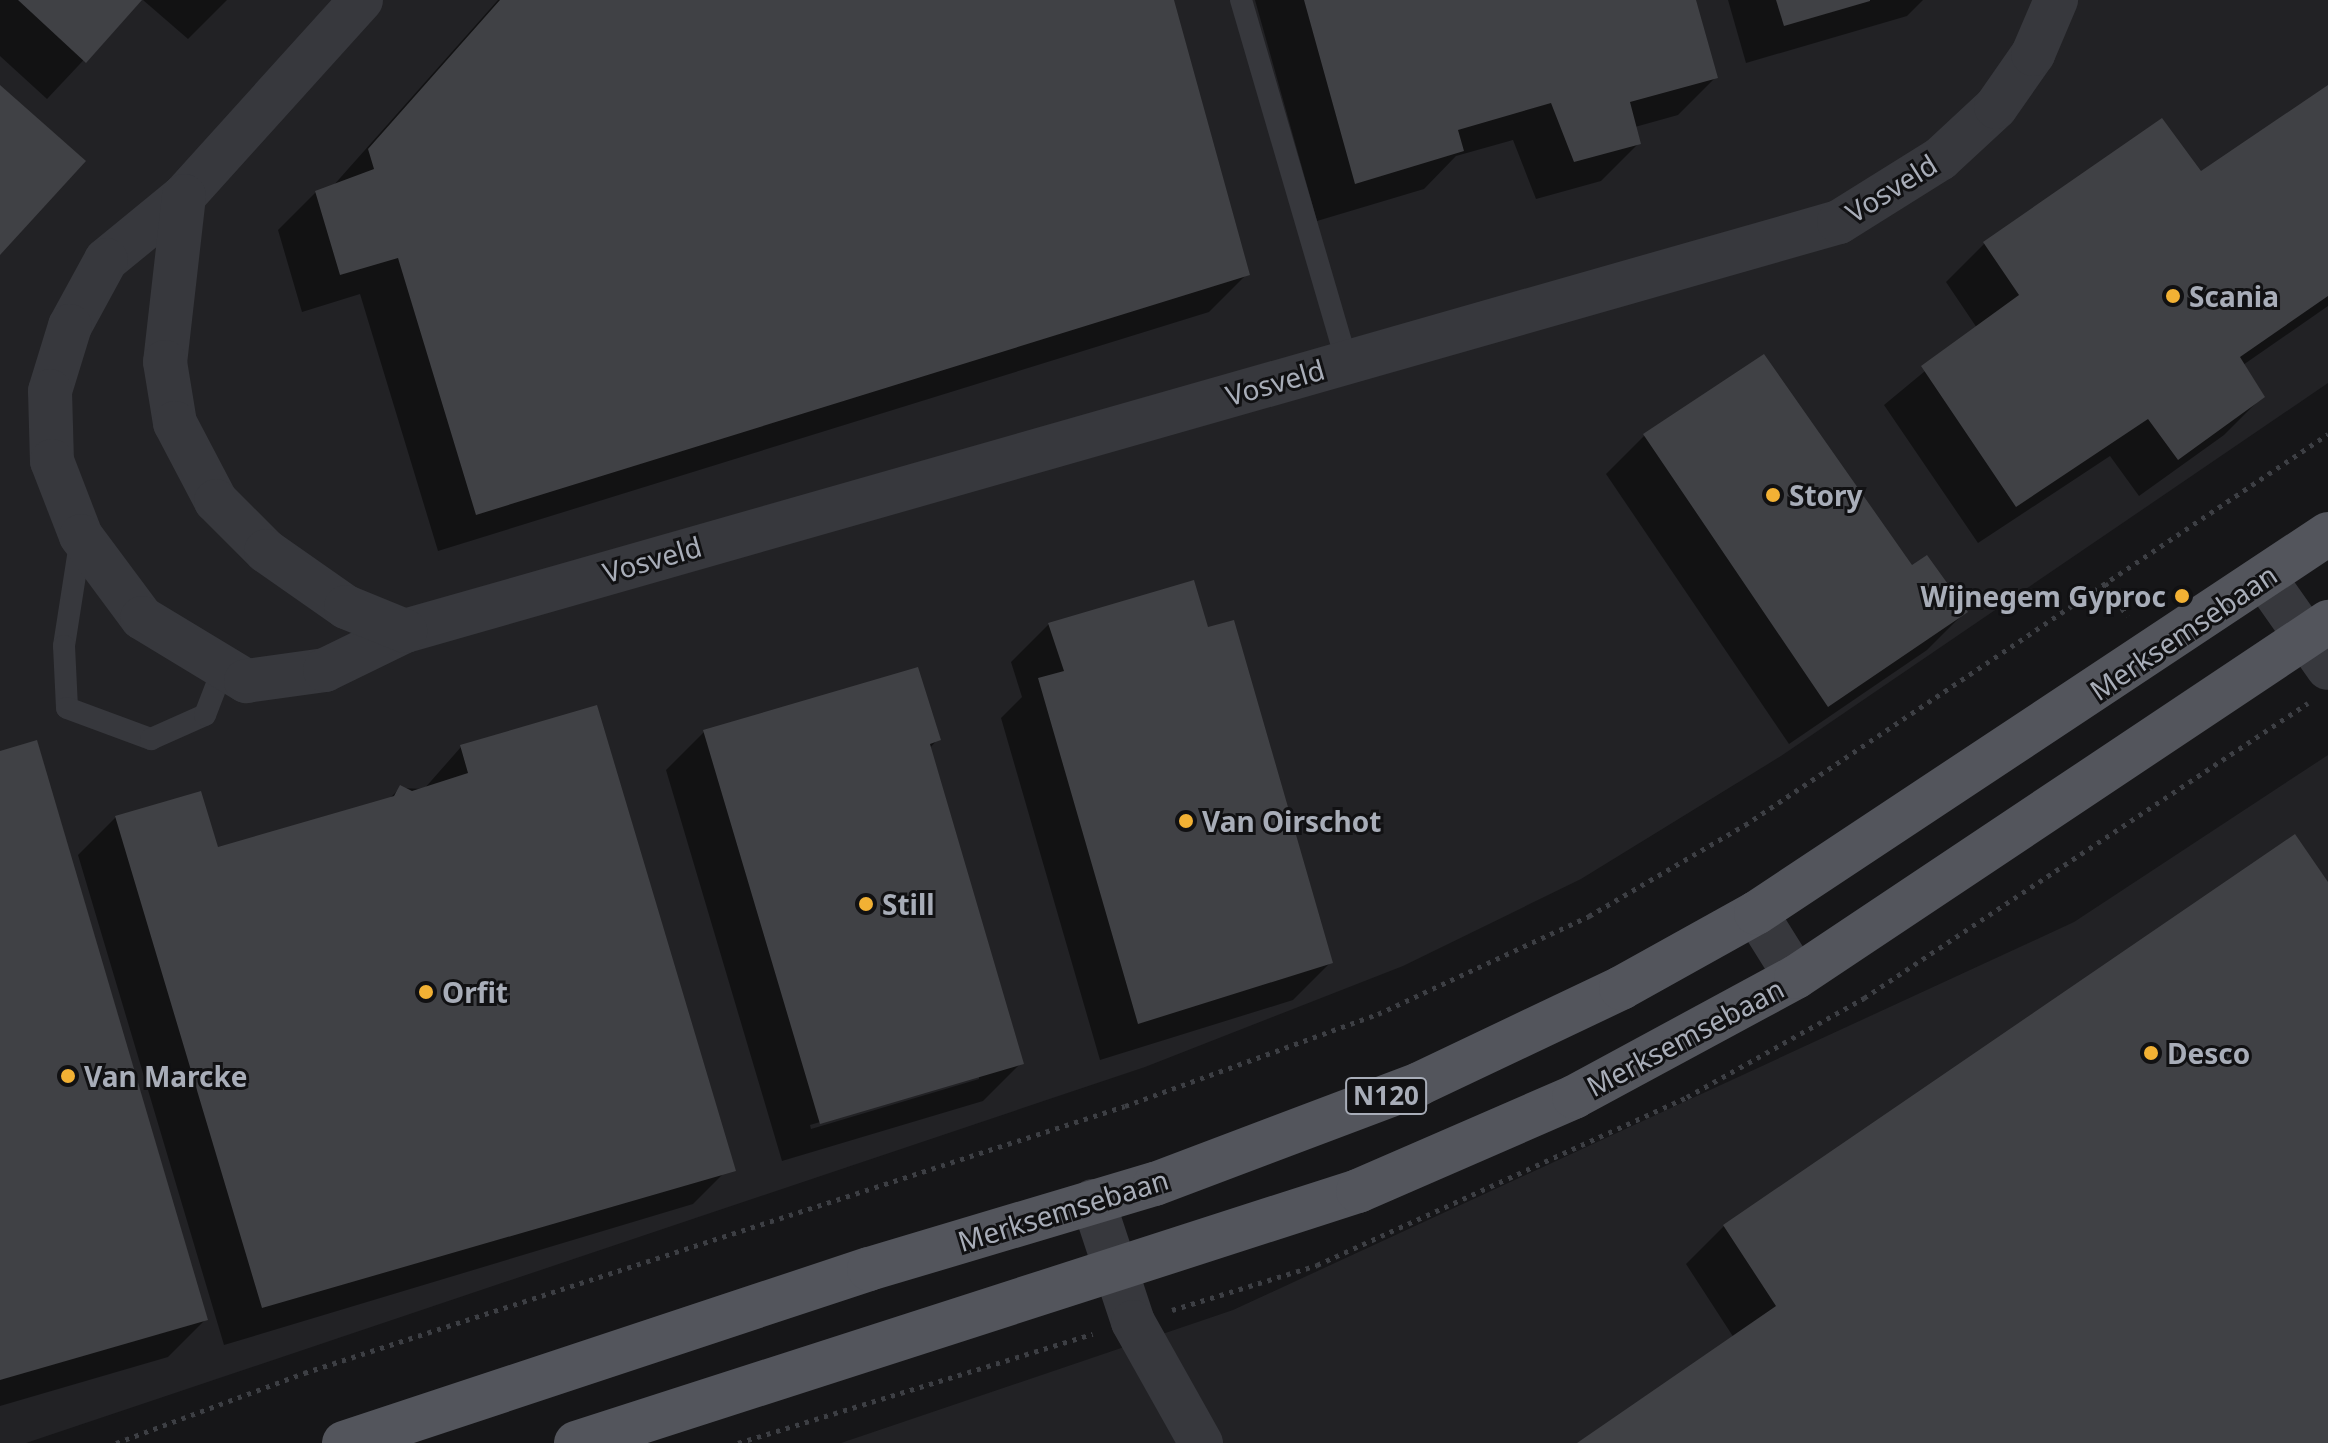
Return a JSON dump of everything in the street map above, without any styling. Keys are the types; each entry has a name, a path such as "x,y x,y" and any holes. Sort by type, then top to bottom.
{"main road":[{"name":"Merksemsebaan","path":"344,1443 1093,1201 1419,1084 1621,988 1756,913 2328,534"},
{"name":"Merksemsebaan","path":"576,1443 1116,1274 1372,1185 1574,1097 1796,977 2321,642"}],"street":[{"name":"Vosveld","path":"361,0 184,196 106,260 70,326 50,391 52,461 81,536 142,618 222,671 246,681 325,670 405,631 1839,222 1940,159 1996,107 2033,54 2056,0"},
{"path":"184,196 165,362 175,423 216,501 266,551 346,607 405,631"},
{"path":"2264,577 2321,642"},
{"name":"Merksemsebaan","path":"1756,913 1796,977"},
{"path":"1093,1201 1133,1322 1201,1443"}],"lane":[{"path":"1241,0 1347,362"},
{"path":"81,536 64,646 67,708 151,739 205,715 222,671"}],"path":[{"path":"116,1443 304,1373 1125,1106 1378,1014 1589,916 1745,825 2328,434"}],"shaded area":[{"path":"0,0 2328,0 2328,383 1781,756 1581,879 1403,966 1145,1067 26,1443 0,1443"},
{"path":"2328,755 2328,1443 841,1443 1233,1310 2074,922"}],"building":[{"path":"18,0 142,0 86,63"},
{"path":"500,0 1174,0 1250,275 476,515 398,258 340,275 315,191 374,169 368,149"},
{"path":"1304,0 1696,0 1718,78 1630,102 1641,144 1574,162 1551,103 1458,130 1464,151 1355,184"},
{"path":"1776,0 1870,0 1870,1 1784,26"},
{"path":"0,85 86,161 0,255"},
{"name":"Scania","path":"2328,85 2328,296 2240,357 2265,397 2178,460 2148,419 2016,507 1921,366 2019,295 1983,242 2162,118 2201,171"},
{"name":"Story","path":"1764,354 1912,565 1927,555 1968,612 1828,707 1643,434"},
{"name":"Van Oirschot","path":"1194,580 1208,627 1234,620 1333,963 1138,1024 1038,678 1064,671 1048,623"},
{"name":"Still","path":"918,667 941,740 930,744 1024,1064 820,1124 703,730"},
{"name":"Orfit","path":"597,705 736,1171 262,1308 115,816 201,791 218,847 394,796 400,785 412,791 468,773 460,745"},
{"name":"Van Marcke","path":"37,740 208,1320 0,1380 0,751"},
{"name":"Desco","path":"2295,834 2328,882 2328,1443 1577,1443 1776,1306 1723,1225"}],"place":[{"name":"Scania","path":"2173,296"},
{"name":"Story","path":"1773,495"},
{"name":"Wijnegem Gyproc","path":"2182,596"},
{"name":"Van Oirschot","path":"1186,821"},
{"name":"Still","path":"866,904"},
{"name":"Orfit","path":"426,992"},
{"name":"Desco","path":"2151,1053"},
{"name":"Van Marcke","path":"68,1076"}]}
